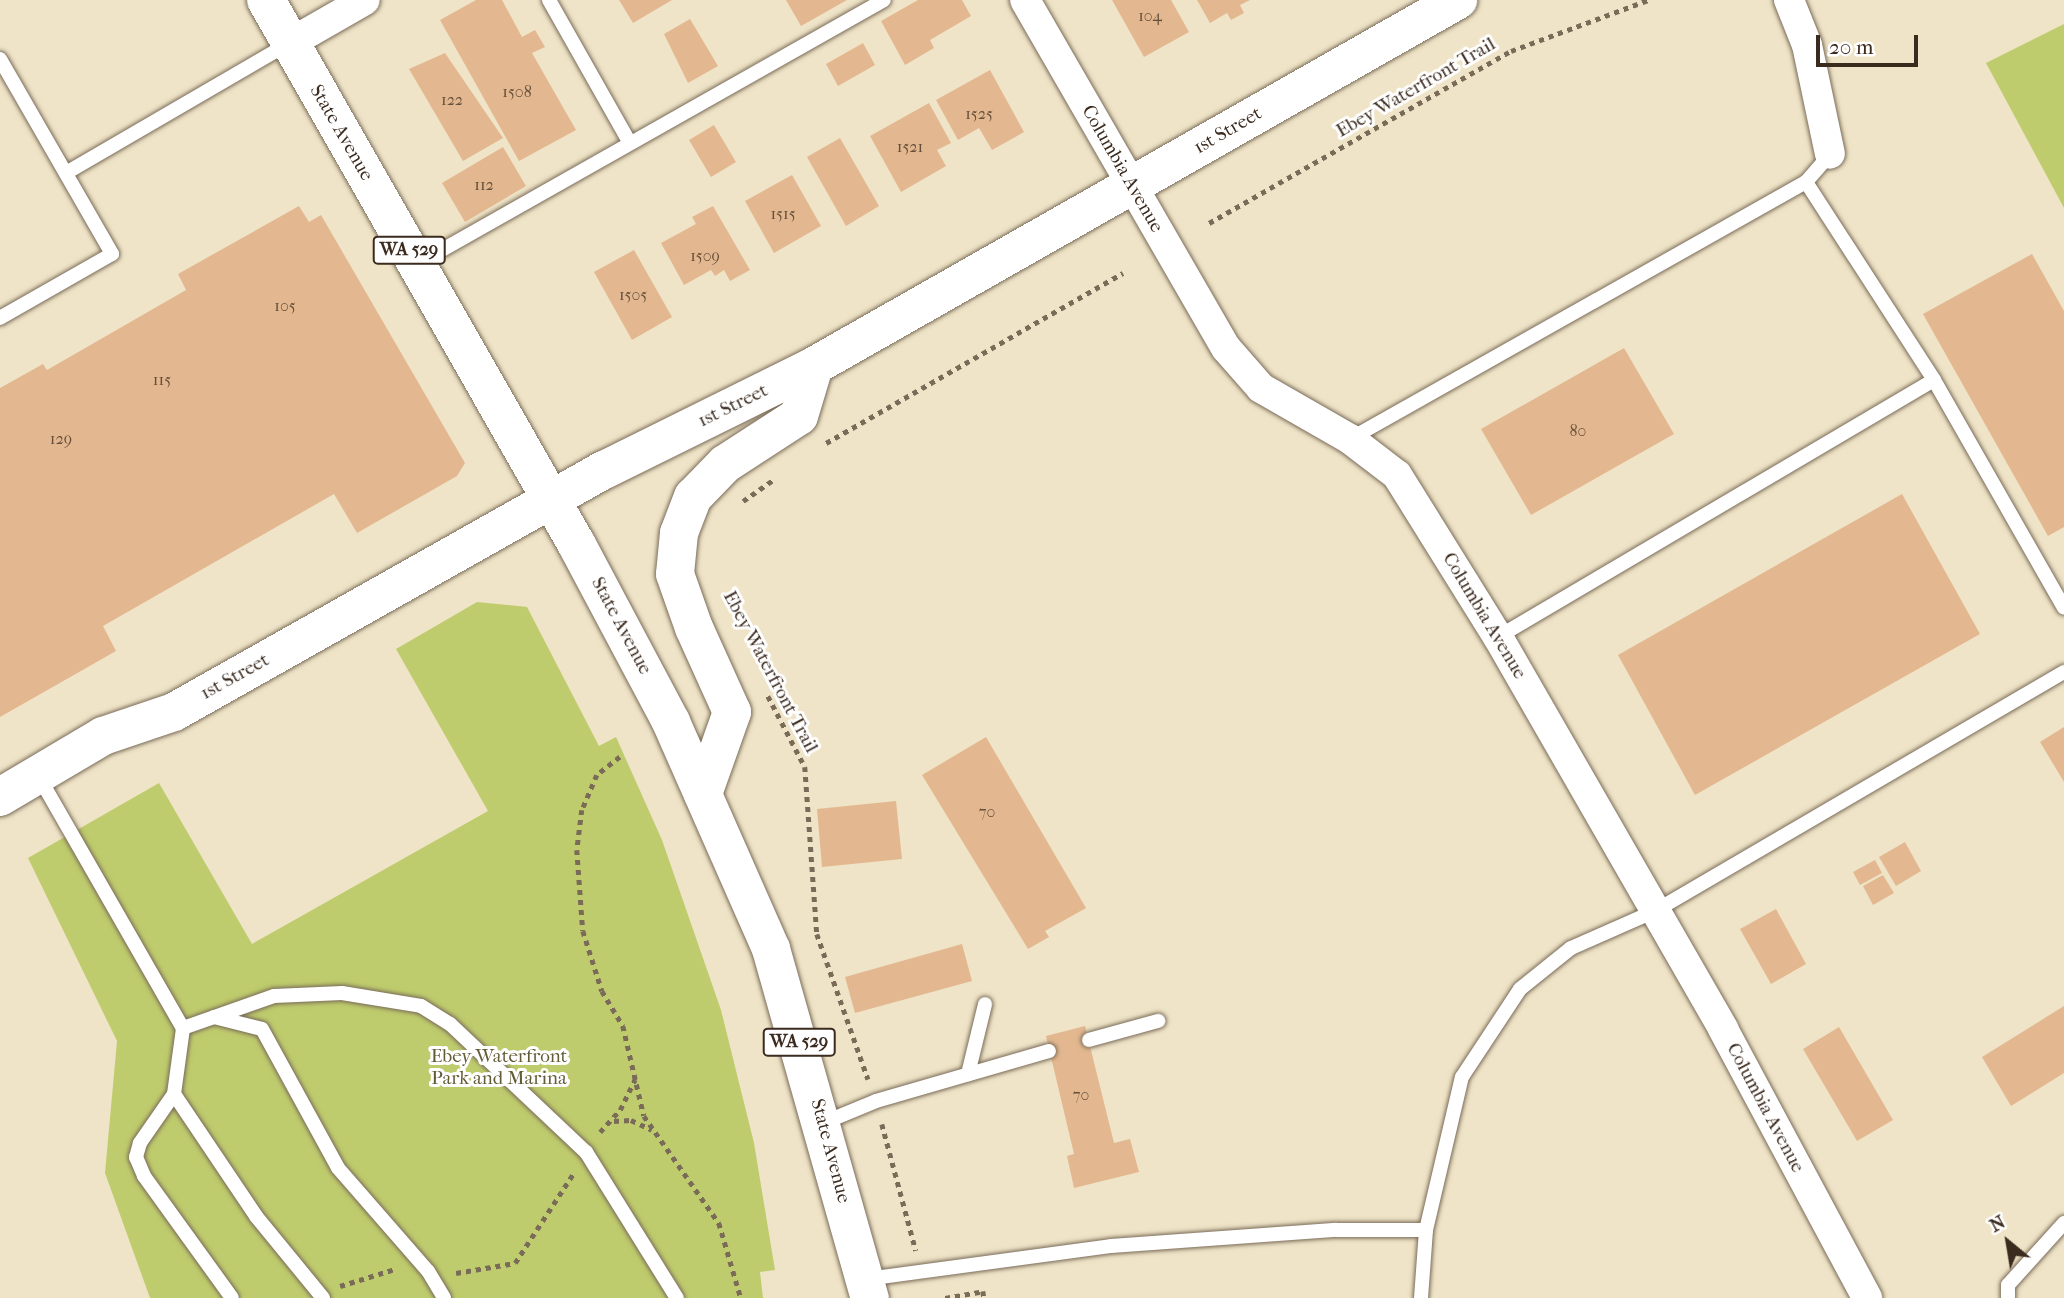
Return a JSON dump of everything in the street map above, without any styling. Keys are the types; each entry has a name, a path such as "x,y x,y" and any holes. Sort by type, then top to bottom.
{"street":[{"name":"State Avenue","path":"266,0 629,637 703,794 771,949 823,1123 868,1288"},
{"path":"290,43 365,0"},
{"name":"Columbia Avenue","path":"1025,0 1226,348 1261,388 1350,439 1397,475 1498,637 1655,911 1867,1298"},
{"name":"1st Street","path":"0,797 39,777 103,736 174,712 552,500 814,366 1458,0"},
{"path":"1789,0 1807,46 1830,154"},
{"path":"703,794 732,712 675,574 679,533 693,497 725,464 799,416 814,366"}],"lane":[{"path":"549,0 630,143"},
{"path":"417,264 884,0"},
{"path":"65,173 290,43"},
{"path":"0,59 112,254 0,318"},
{"path":"1350,439 1806,183 1830,154"},
{"path":"1806,183 1934,380 2064,608"},
{"path":"1498,637 1934,380"},
{"path":"1421,1298 1426,1230 1462,1077 1520,989 1571,948 1655,911 2064,672"},
{"path":"39,777 183,1028 174,1094 140,1143 136,1157 144,1176 232,1298"},
{"path":"183,1028 274,996 342,993 421,1006 440,1017 482,1051 586,1152 677,1298"},
{"path":"968,1074 985,1004"},
{"path":"214,1017 262,1028 338,1168 428,1271 444,1298"},
{"path":"1089,1040 1158,1020"},
{"path":"823,1123 876,1101 1049,1051"},
{"path":"174,1094 256,1216 323,1298"},
{"path":"2008,1298 2008,1285 2064,1223"},
{"path":"868,1288 922,1272 1111,1246 1336,1230 1426,1230"}],"path":[{"name":"Ebey Waterfront Trail","path":"1209,223 1511,51 1648,0"},
{"path":"820,446 1123,272"},
{"path":"733,508 777,477"},
{"name":"Ebey Waterfront Trail","path":"766,694 805,767 817,934 876,1101 922,1272"},
{"path":"620,757 607,765 587,791 578,831 577,872 587,948 601,991 623,1026 636,1071 641,1105 654,1131 719,1223 741,1298"},
{"path":"597,1136 613,1121 631,1093 636,1071"},
{"path":"613,1121 631,1121 654,1131"},
{"path":"449,1274 515,1263 578,1166"},
{"path":"351,1280 389,1269"},
{"path":"945,1298 983,1291 984,1298"}],"green space":[{"path":"2064,24 2064,208 1986,63"},
{"name":"Ebey Waterfront Park and Marina","path":"477,602 527,607 599,746 616,737 662,840 721,1010 754,1143 775,1270 760,1272 763,1298 150,1298 105,1173 117,1041 28,858 159,783 252,944 488,811 396,649"}],"building":[{"path":"476,0 502,0 522,37 535,30 545,47 532,53 576,130 519,161 440,20"},
{"path":"619,0 672,0 633,23"},
{"path":"786,0 847,0 801,26"},
{"path":"918,0 962,0 971,16 930,40 934,48 905,65 881,21"},
{"path":"1112,0 1171,0 1189,32 1144,57"},
{"path":"1197,0 1250,0 1240,5 1244,13 1231,20 1227,13 1210,23"},
{"path":"690,19 718,66 688,83 664,34"},
{"path":"863,43 875,65 838,86 826,64"},
{"path":"445,53 503,138 463,161 409,69"},
{"path":"990,70 1024,132 992,150 979,128 958,140 936,100"},
{"path":"929,103 951,143 937,150 946,166 901,192 870,136"},
{"path":"714,125 736,162 711,177 689,140"},
{"path":"840,138 879,206 846,226 807,157"},
{"path":"503,147 526,186 465,222 442,183"},
{"path":"792,175 821,226 774,253 745,201"},
{"path":"299,206 309,222 321,215 465,463 457,476 357,533 334,494 103,626 116,651 0,717 0,388 43,364 47,370 186,290 178,274"},
{"path":"713,206 750,270 730,281 724,270 715,276 711,270 684,285 661,243 696,224 692,217"},
{"path":"634,250 672,317 632,340 594,272"},
{"path":"2032,254 2064,311 2064,527 2048,536 1923,314"},
{"path":"1624,348 1674,434 1531,515 1481,429"},
{"path":"1902,494 1980,634 1695,795 1618,655"},
{"path":"2064,727 2064,782 2040,742"},
{"path":"986,737 1086,908 1045,931 1049,937 1028,949 922,775"},
{"path":"896,801 902,859 822,867 817,809"},
{"path":"1905,842 1921,871 1896,886 1879,857"},
{"path":"1875,860 1882,873 1860,885 1853,872"},
{"path":"1883,875 1894,893 1873,905 1863,886"},
{"path":"1776,909 1806,964 1771,984 1740,929"},
{"path":"962,944 972,981 855,1013 845,977"},
{"path":"2064,1006 2064,1073 2011,1106 1982,1057"},
{"path":"1085,1026 1114,1143 1130,1139 1139,1172 1074,1188 1067,1156 1074,1154 1046,1036"},
{"path":"1839,1027 1893,1120 1857,1141 1803,1049"}]}
